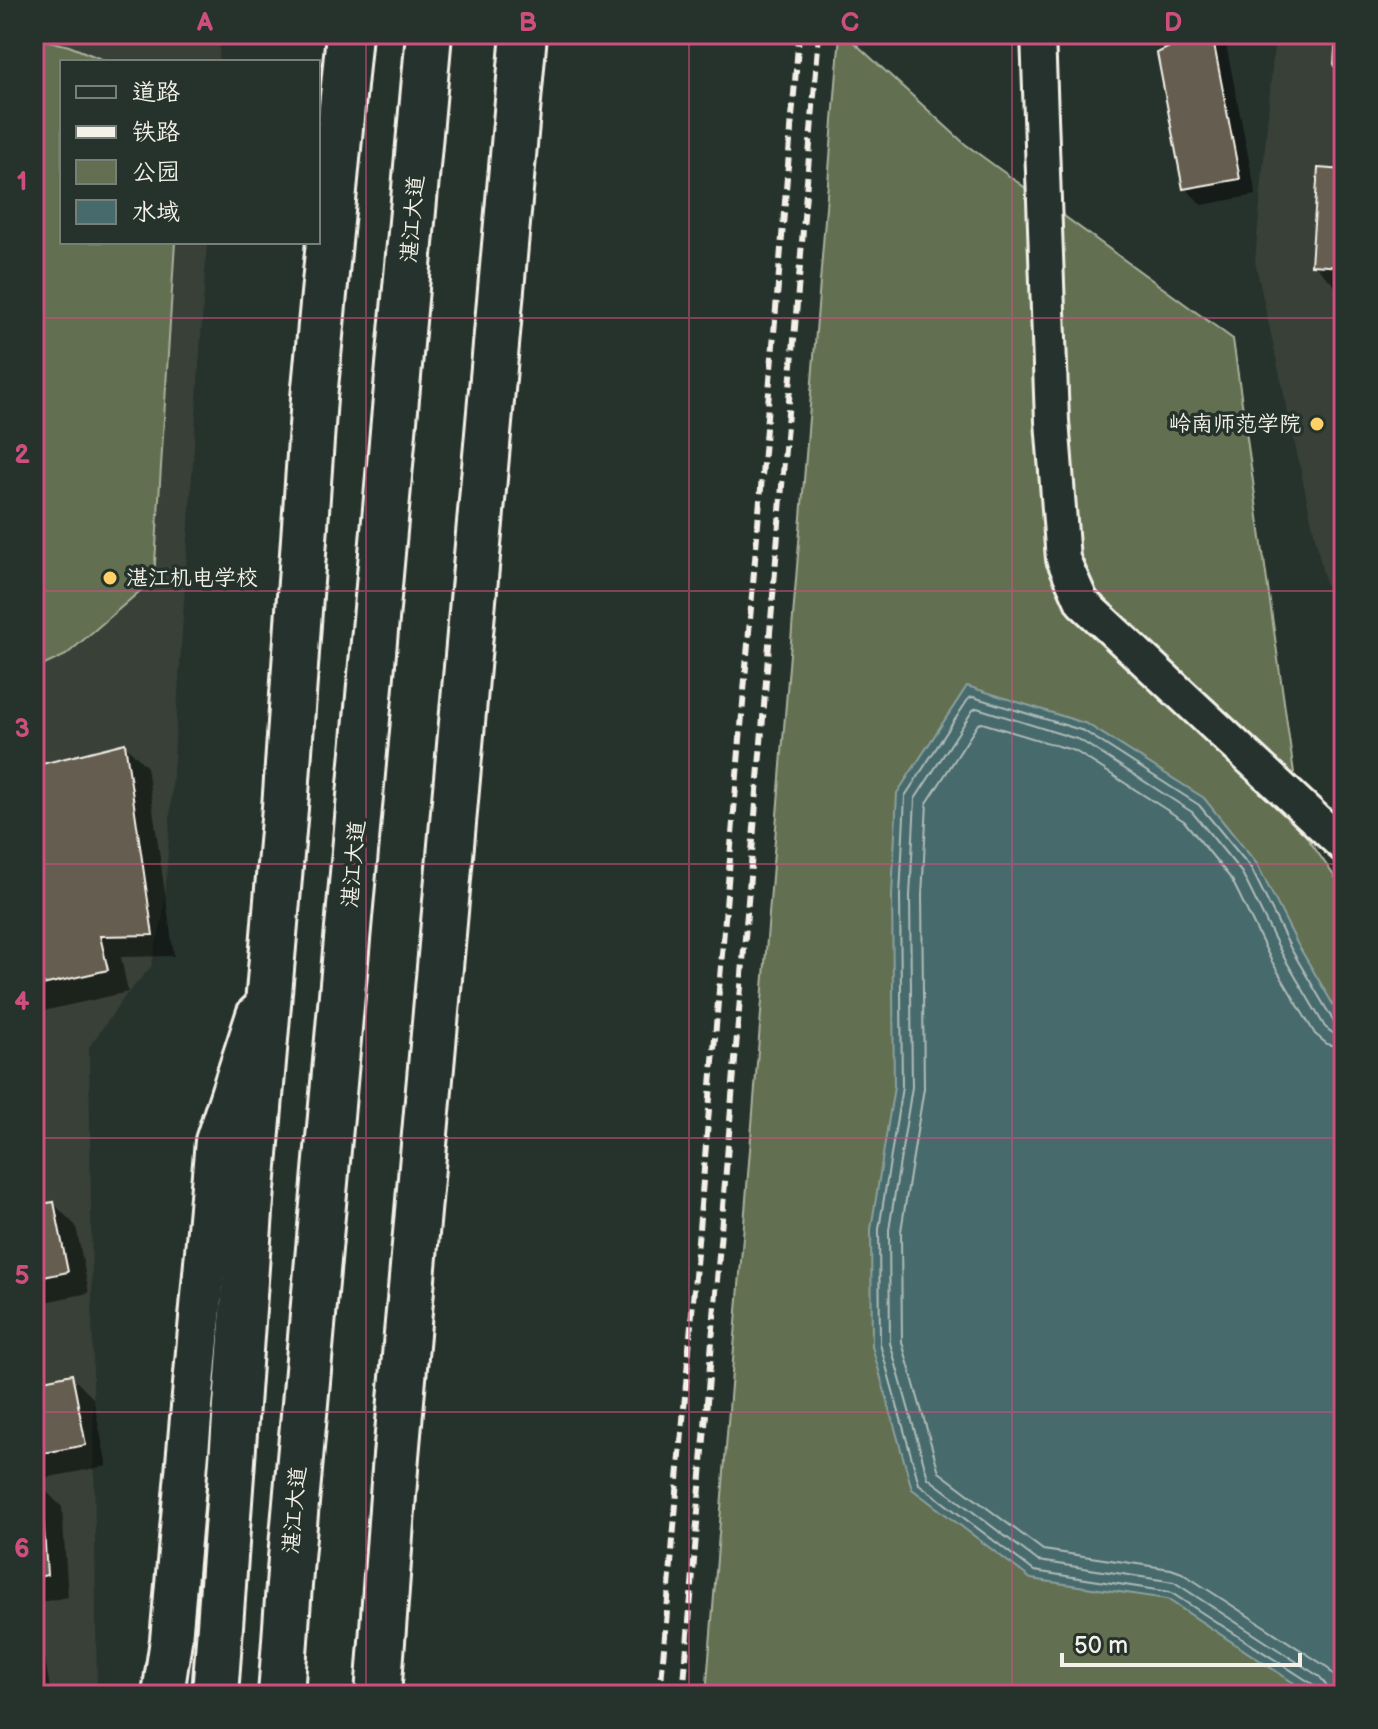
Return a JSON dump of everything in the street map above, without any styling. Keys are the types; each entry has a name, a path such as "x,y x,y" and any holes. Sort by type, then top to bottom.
{"highway":[{"path":"215,1695 314,398 349,34"},
{"name":"湛江大道","path":"281,1695 429,34"},
{"path":"378,1695 396,1456 524,34"}],"street":[{"path":"1038,34 1052,421 1063,559 1082,602 1344,846"},
{"path":"163,1695 171,1640 216,1141 270,977"}],"shaded area":[{"name":"湛江机电学校","path":"34,34 220,34 219,60 60,60 60,244 207,244 164,913 151,967 126,995 89,1047 97,1695 34,1695"},
{"name":"岭南师范学院","path":"1275,34 1344,34 1344,615 1326,587 1255,261"}],"green space":[{"path":"840,34 845,34 965,144 1233,339 1302,830 1344,890 1344,1695 706,1695"},
{"path":"34,37 104,60 60,60 60,244 175,244 154,579 66,655 34,670"}],"water":[{"path":"967,686 1087,724 1204,798 1257,864 1298,945 1344,1023 1344,1695 1312,1695 1167,1599 1031,1579 912,1489 872,1346 871,1229 894,1087 892,895 897,793"}],"building":[{"path":"1172,34 1212,34 1240,179 1183,189 1157,53 1174,45"},
{"path":"1336,34 1344,34 1344,67 1334,66"},
{"path":"1318,168 1344,170 1344,267 1311,265"},
{"path":"125,743 153,935 100,936 108,970 34,987 34,766"},
{"path":"54,1202 68,1272 34,1279 34,1205"},
{"path":"72,1374 86,1445 34,1455 34,1382"},
{"path":"41,1483 47,1575 34,1578 34,1485"}],"railway":[{"path":"660,1695 799,34"},
{"path":"683,1695 819,34"}],"place":[{"name":"岭南师范学院","path":"1317,424"},
{"name":"湛江机电学校","path":"110,578"}]}
